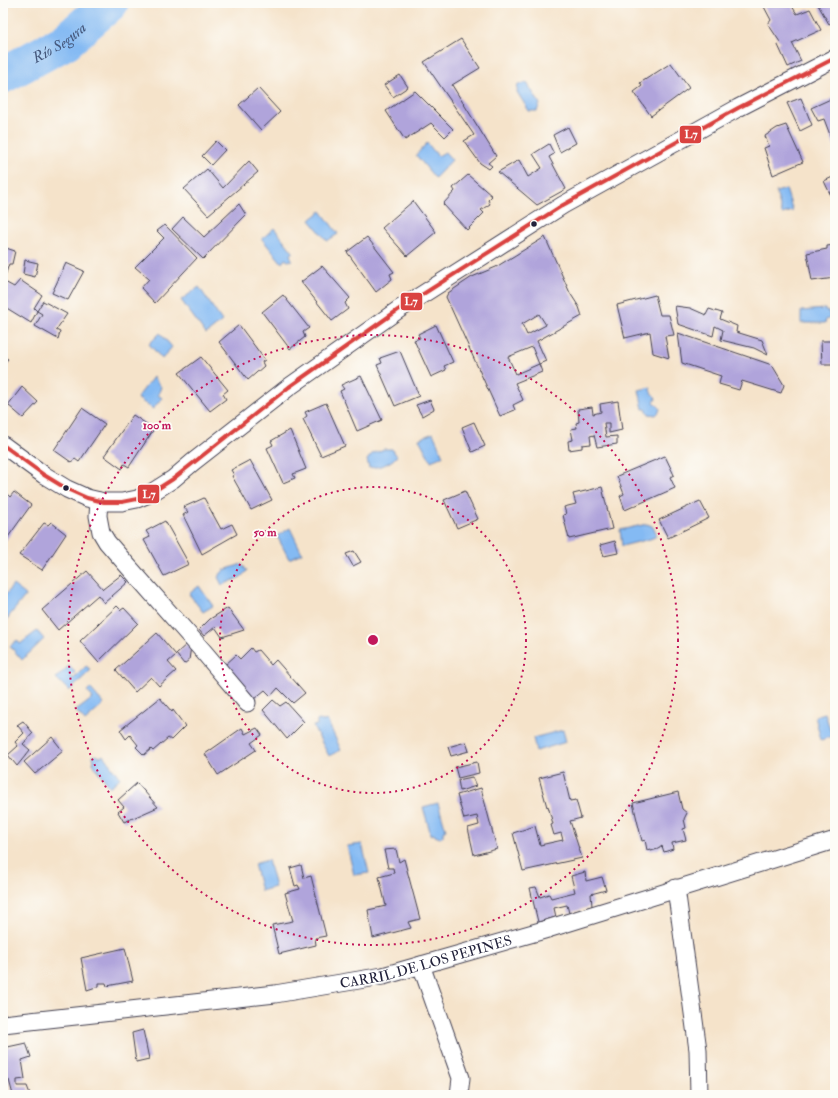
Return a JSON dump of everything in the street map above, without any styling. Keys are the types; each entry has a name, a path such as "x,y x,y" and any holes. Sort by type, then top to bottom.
{"street":[{"path":"3,445 18,457 67,489 87,498 99,501 122,502 137,499 156,490 173,479 289,387 398,310 563,205 738,108 835,58"},
{"path":"99,501 98,516 101,532 107,542 247,703"},
{"name":"CARRIL DE LOS PEPINES","path":"3,1024 275,994 383,976 544,930 835,840"},
{"path":"676,888 698,1050 699,1095"},
{"path":"421,965 461,1078 459,1095"}],"water":[{"path":"527,83 540,104 537,111 529,111 517,92 518,84"},
{"path":"427,143 438,156 445,152 452,160 435,178 416,155"},
{"path":"786,189 793,211 782,214 776,192"},
{"path":"321,211 338,234 327,241 310,220"},
{"path":"274,228 293,252 290,254 292,260 288,261 285,259 282,263 262,239"},
{"path":"199,287 222,321 206,334 181,300"},
{"path":"825,309 825,311 829,312 830,318 826,320 825,323 801,323 801,311"},
{"path":"160,333 172,347 162,359 149,344"},
{"path":"153,377 161,387 158,395 162,398 153,409 137,398"},
{"path":"651,387 650,391 656,399 654,402 660,408 656,415 649,414 646,409 643,409 639,390"},
{"path":"433,433 443,456 431,461 419,439"},
{"path":"384,449 392,449 397,456 384,465 369,468 367,460 372,454"},
{"path":"647,524 652,526 656,532 655,537 622,546 620,530"},
{"path":"290,528 302,553 289,559 277,536"},
{"path":"242,564 247,571 241,577 222,585 218,577 224,570"},
{"path":"13,585 26,595 6,620 3,618 3,598"},
{"path":"199,586 213,606 203,612 189,594"},
{"path":"37,631 44,639 22,660 10,646 17,640 20,644"},
{"path":"69,666 75,672 71,676 73,679 86,666 91,670 69,691 56,678"},
{"path":"90,688 104,704 85,721 76,711 93,698 87,691"},
{"path":"825,713 832,736 821,740 815,716"},
{"path":"318,720 327,720 341,750 329,756 313,726 317,725"},
{"path":"563,730 566,742 536,751 533,738"},
{"path":"97,755 100,757 103,755 120,778 110,787 92,763 94,762 93,756"},
{"path":"438,803 446,830 440,838 434,834 431,835 423,807"},
{"path":"362,844 369,873 354,875 347,846"},
{"path":"268,860 275,887 261,891 254,864"}],"building":[{"path":"762,3 790,3 797,14 810,9 821,30 792,43 801,61 788,67 777,43 780,42 768,24 771,20"},
{"path":"817,3 835,3 835,21 829,24"},
{"path":"461,39 480,68 452,85 496,156 488,163 492,166 489,169 480,163 464,141 474,135 424,62"},
{"path":"671,63 689,88 651,116 634,92 642,86 640,83"},
{"path":"400,75 408,87 393,97 384,85"},
{"path":"258,88 280,112 261,130 239,105"},
{"path":"415,91 453,129 445,137 431,123 405,140 386,111"},
{"path":"835,97 835,148 824,119 818,121 811,108"},
{"path":"801,98 812,125 800,131 787,103"},
{"path":"786,125 803,162 773,175 764,148 769,146 765,136 777,128"},
{"path":"568,127 576,143 560,152 553,135"},
{"path":"216,141 225,150 211,165 202,156"},
{"path":"549,144 554,154 549,157 566,189 537,205 498,172 519,160 528,177 542,168 533,154"},
{"path":"249,161 258,172 208,215 184,189 207,169 223,188"},
{"path":"468,175 492,196 488,200 490,204 481,210 484,213 467,230 443,204 455,191 453,188"},
{"path":"835,176 835,201 834,202 824,181"},
{"path":"413,201 436,232 407,256 382,228"},
{"path":"239,204 246,215 203,259 172,229 183,217 204,237"},
{"path":"165,225 197,258 155,303 141,288 149,279 135,267 164,238 157,231"},
{"path":"367,237 394,272 390,274 392,279 376,292 347,252"},
{"path":"545,237 582,316 537,341 546,361 539,364 542,372 515,383 523,400 513,405 515,410 500,416 446,297 448,293 472,277 496,267","holes":["539,314 546,325 527,335 522,324","532,347 539,364 516,374 508,357"]},
{"path":"835,245 835,278 812,281 807,253 827,249 827,246"},
{"path":"3,247 15,251 12,264 9,264 5,276 3,275"},
{"path":"25,260 38,263 35,277 23,274"},
{"path":"66,263 84,271 68,300 52,293"},
{"path":"322,266 350,298 345,303 348,309 332,321 301,282"},
{"path":"20,280 42,295 34,308 37,311 31,323 5,307 3,310 3,281 14,287"},
{"path":"283,295 309,328 303,332 305,337 290,349 262,312"},
{"path":"655,295 660,315 669,315 674,335 665,336 669,358 653,353 650,332 625,338 617,305"},
{"path":"43,301 67,314 56,330 60,332 58,339 35,326 42,314 37,311"},
{"path":"675,306 690,308 706,315 709,309 722,313 720,319 737,326 736,332 762,340 768,355 754,348 721,340 723,330 715,326 713,336 678,324"},
{"path":"239,325 265,360 262,362 264,366 248,380 219,342"},
{"path":"436,325 453,362 444,366 446,370 431,377 414,340 420,338 418,334"},
{"path":"678,333 772,365 784,385 781,393 742,381 739,390 719,384 721,376 682,363"},
{"path":"821,341 835,341 835,364 822,364"},
{"path":"400,351 419,396 395,406 377,365 382,363 380,358"},
{"path":"3,356 8,359 3,365"},
{"path":"201,357 228,390 223,394 226,399 210,411 179,373"},
{"path":"361,376 382,420 357,431 340,391 344,389 341,385"},
{"path":"22,387 38,402 23,418 8,405"},
{"path":"430,400 434,409 422,416 416,405"},
{"path":"618,401 622,430 609,433 609,423 604,423 606,437 617,436 617,444 597,447 594,435 590,436 591,444 582,445 582,448 569,450 568,441 573,440 571,429 577,428 576,423 579,422 578,409 592,407 593,414 601,412 600,404"},
{"path":"326,403 345,446 321,456 303,419 307,416 305,412"},
{"path":"82,408 105,424 79,462 75,459 71,462 54,450"},
{"path":"133,415 154,429 129,467 124,464 122,469 104,456"},
{"path":"474,422 485,446 472,452 462,427"},
{"path":"290,430 306,469 293,474 295,478 283,483 267,448 273,445 271,441"},
{"path":"665,456 674,475 670,477 675,488 625,510 620,496 624,494 617,476"},
{"path":"250,460 272,500 251,510 232,476 234,475 231,470"},
{"path":"602,487 612,529 569,539 563,515 566,514 564,507 576,504 573,494"},
{"path":"465,491 478,519 457,528 444,500"},
{"path":"14,492 31,505 3,544 3,499 7,494 10,497"},
{"path":"204,498 221,529 232,524 237,534 202,554 183,515 188,512 184,507"},
{"path":"700,501 709,518 668,538 659,520"},
{"path":"165,521 189,564 164,576 144,540 150,537 146,531"},
{"path":"51,522 66,534 42,570 19,555 44,523 48,525"},
{"path":"615,541 618,553 604,556 600,545"},
{"path":"354,551 361,562 353,566 346,554"},
{"path":"87,571 103,589 121,575 128,582 104,603 98,595 58,630 42,610"},
{"path":"117,606 121,610 124,608 138,623 98,662 80,641"},
{"path":"228,608 244,630 222,637 215,627 204,636 199,630 210,619"},
{"path":"157,633 176,655 168,662 176,671 159,686 151,677 135,692 116,670"},
{"path":"189,642 191,646 189,660 184,664 176,654"},
{"path":"251,648 254,652 258,650 271,665 276,660 305,693 293,703 278,688 271,696 265,690 254,699 225,665 236,655 240,659"},
{"path":"160,698 172,712 173,710 185,726 171,740 168,738 153,751 151,749 144,755 136,747 138,745 130,735 126,739 120,730"},
{"path":"273,700 280,706 286,702 304,722 287,739 263,710"},
{"path":"23,721 33,733 23,744 30,750 17,766 8,755 18,746 15,742 24,733 17,725"},
{"path":"242,728 245,734 257,728 262,735 251,743 256,750 218,775 205,754"},
{"path":"52,737 63,751 35,774 24,762"},
{"path":"466,742 469,751 451,756 448,747"},
{"path":"477,762 479,773 458,778 455,767"},
{"path":"563,772 570,801 576,800 581,818 570,821 582,858 523,871 513,833 535,826 540,845 563,840 561,833 554,835 551,825 553,824 539,778"},
{"path":"472,777 476,786 460,791 458,780"},
{"path":"137,783 158,807 124,822 118,812 124,807 118,800"},
{"path":"481,788 497,849 474,855 468,828 479,825 477,816 464,819 457,795"},
{"path":"678,792 682,809 687,813 684,819 686,828 683,829 686,840 672,843 673,849 664,852 662,846 651,851 650,849 647,850 645,840 642,841 633,803"},
{"path":"396,849 399,862 404,859 420,919 408,922 411,928 373,938 368,910 386,906 379,877 394,873 393,868 388,868 384,850"},
{"path":"301,865 304,878 311,876 326,936 315,938 316,945 279,954 272,925 293,921 285,893 300,889 298,885 295,886 290,868"},
{"path":"585,872 586,881 602,877 606,890 591,894 592,906 569,913 567,905 554,908 556,917 538,922 530,888 536,887 540,897 549,894 551,898 575,892 571,876"},
{"path":"125,948 133,981 107,986 106,983 99,983 99,986 87,990 81,958"},
{"path":"143,1030 149,1059 136,1062 132,1033"},
{"path":"26,1043 31,1057 22,1060 25,1079 17,1080 17,1086 27,1086 30,1094 13,1095 9,1080 3,1082 3,1048"}],"waterway":[{"name":"Río Segura","path":"3,75 65,42 110,3"}],"transit line":[{"name":"L7","path":"3,445 44,475 67,489 87,498 104,502 122,502 137,499 151,493 173,479 289,387 398,310 563,205 738,108 835,58"}]}
